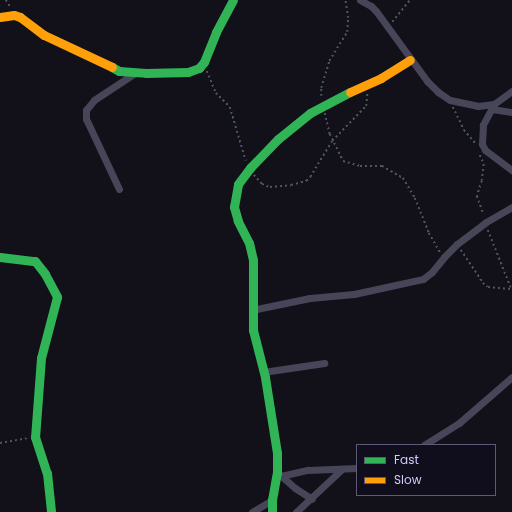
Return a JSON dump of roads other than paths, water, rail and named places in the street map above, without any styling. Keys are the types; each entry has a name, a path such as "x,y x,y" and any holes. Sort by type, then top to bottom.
{"street":[{"path":"0,17 14,15 20,17 44,35 119,71 135,73 188,72 199,68 204,62 216,32 233,0"},
{"path":"360,0 371,6 410,60 438,92 450,100 478,106 493,106 512,112"},
{"path":"272,512 272,500 279,474 277,453 263,372 253,330 253,260 249,243 238,222 234,207 238,184 250,168 284,134 323,104 366,86 410,60"},
{"path":"119,189 86,119 86,110 94,100 135,73"},
{"path":"512,91 493,106 483,125 482,144 485,150 512,170"},
{"path":"252,310 310,298 354,294 423,279 432,272 457,244 486,222 512,208"},
{"path":"0,257 35,261 45,274 57,297 41,358 35,437 47,473 48,495 51,512"},
{"path":"263,372 324,363"},
{"path":"426,444 459,422 512,377"},
{"path":"279,474 308,470 356,468"},
{"path":"296,512 312,499 342,469"},
{"path":"279,474 312,499"},
{"path":"252,512 272,500"}]}
